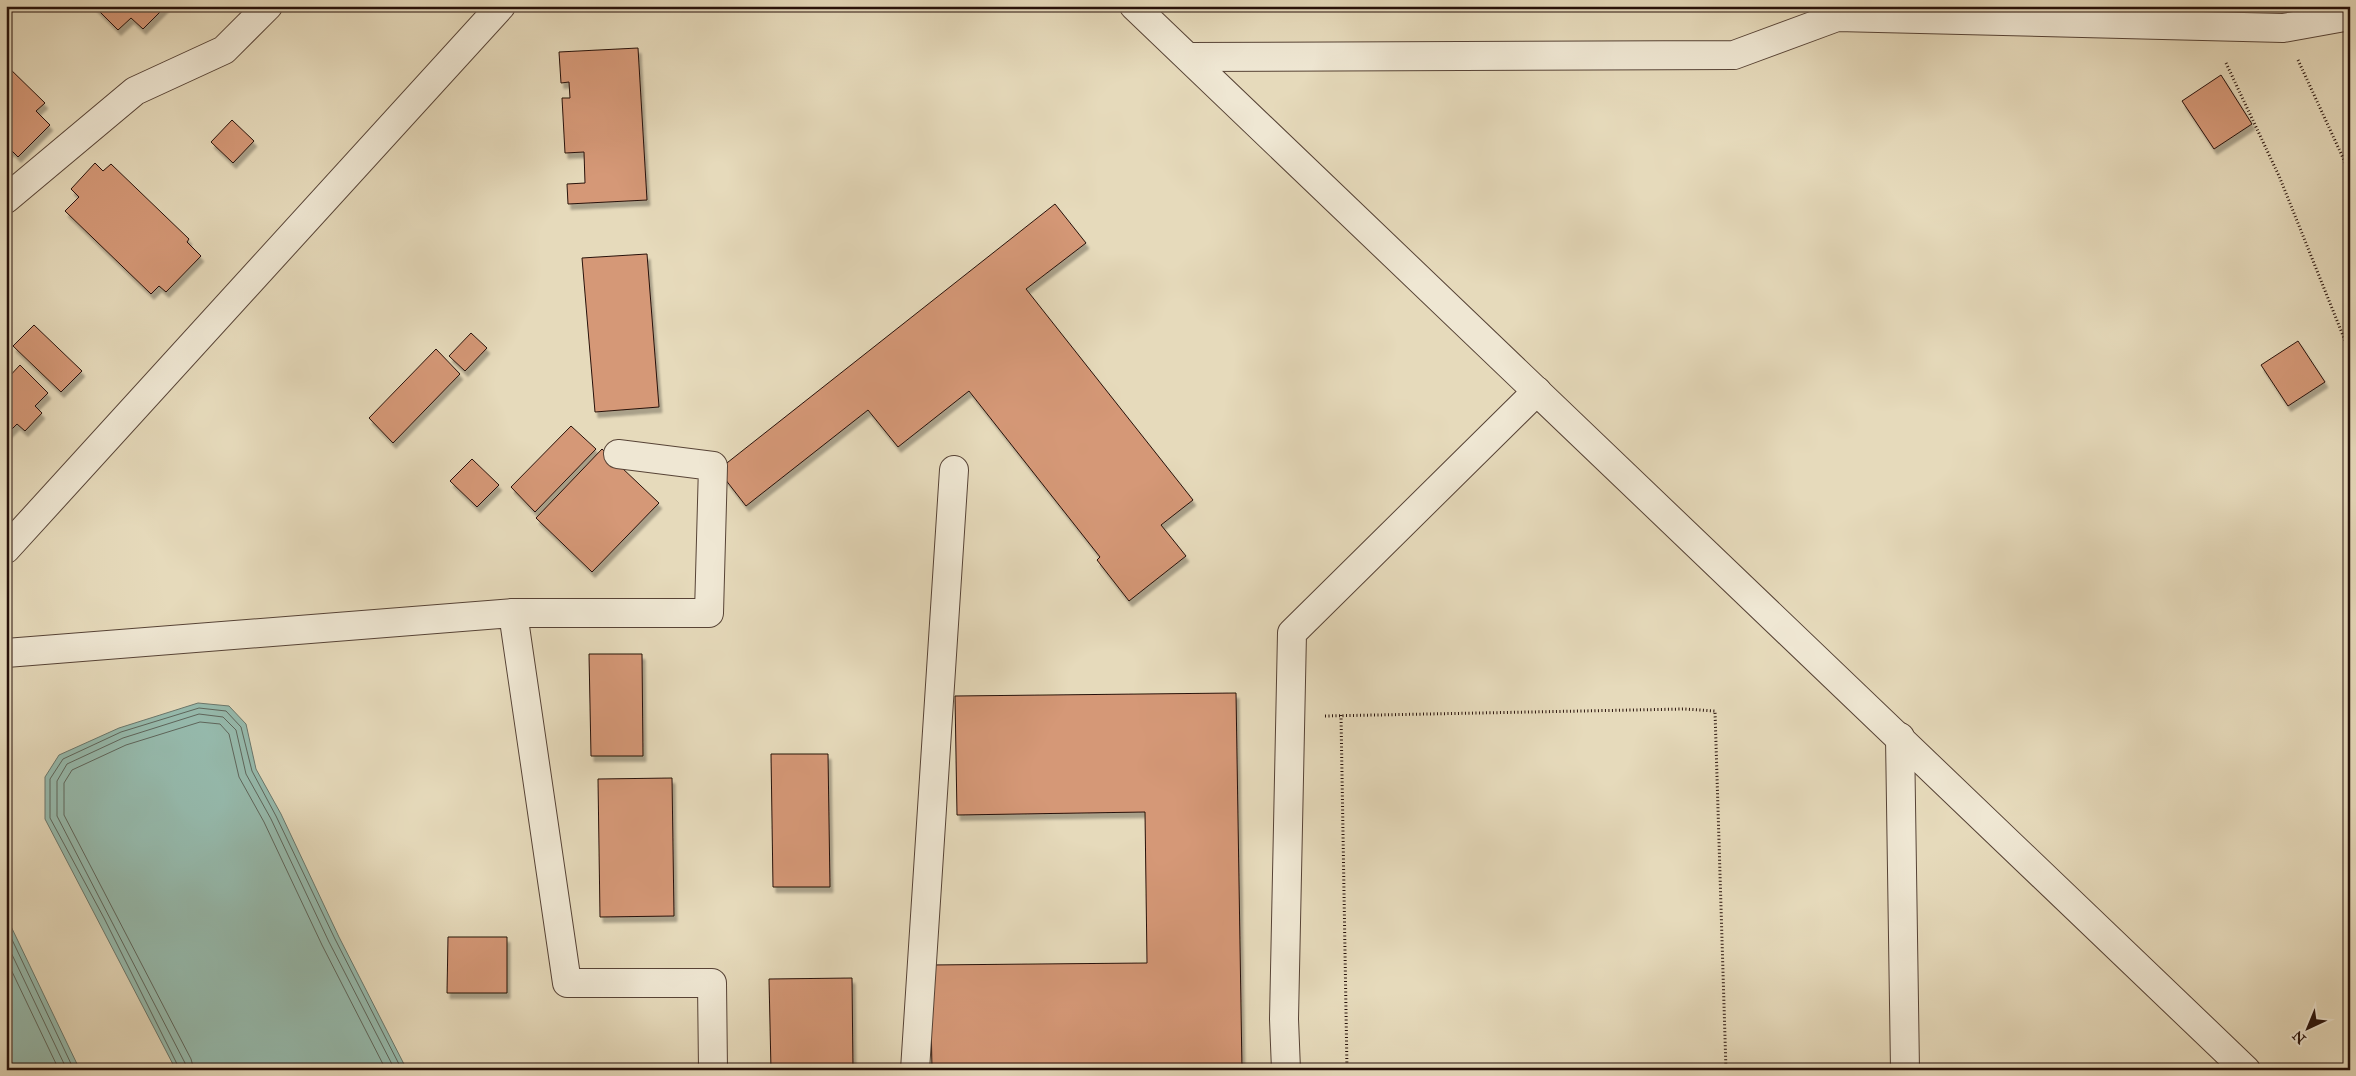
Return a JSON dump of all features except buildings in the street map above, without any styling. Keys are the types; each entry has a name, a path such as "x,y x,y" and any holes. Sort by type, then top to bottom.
{"street":[{"path":"6,200 135,91 224,50 268,6"},
{"path":"6,549 502,6"},
{"path":"1134,6 1190,57 2246,1070"},
{"path":"1190,57 1734,54 1844,11 2283,28 2350,16"},
{"path":"1286,1070 1284,1019 1292,633 1537,391"},
{"path":"6,653 513,613 709,613 713,466 618,454"},
{"path":"915,1070 954,470"},
{"path":"513,613 567,983 712,983 713,1070"},
{"path":"1900,737 1905,1070"}],"path":[{"path":"2209,26 2279,176 2350,353"},
{"path":"2283,28 2350,174"},
{"path":"1290,716 1715,711 1726,1070"},
{"path":"1341,715 1347,1070"}],"water":[{"path":"198,703 229,706 246,724 256,769 281,814 339,937 407,1070 176,1070 45,819 45,777 59,755 119,728"},
{"path":"6,916 78,1066 80,1070 6,1070"}]}
